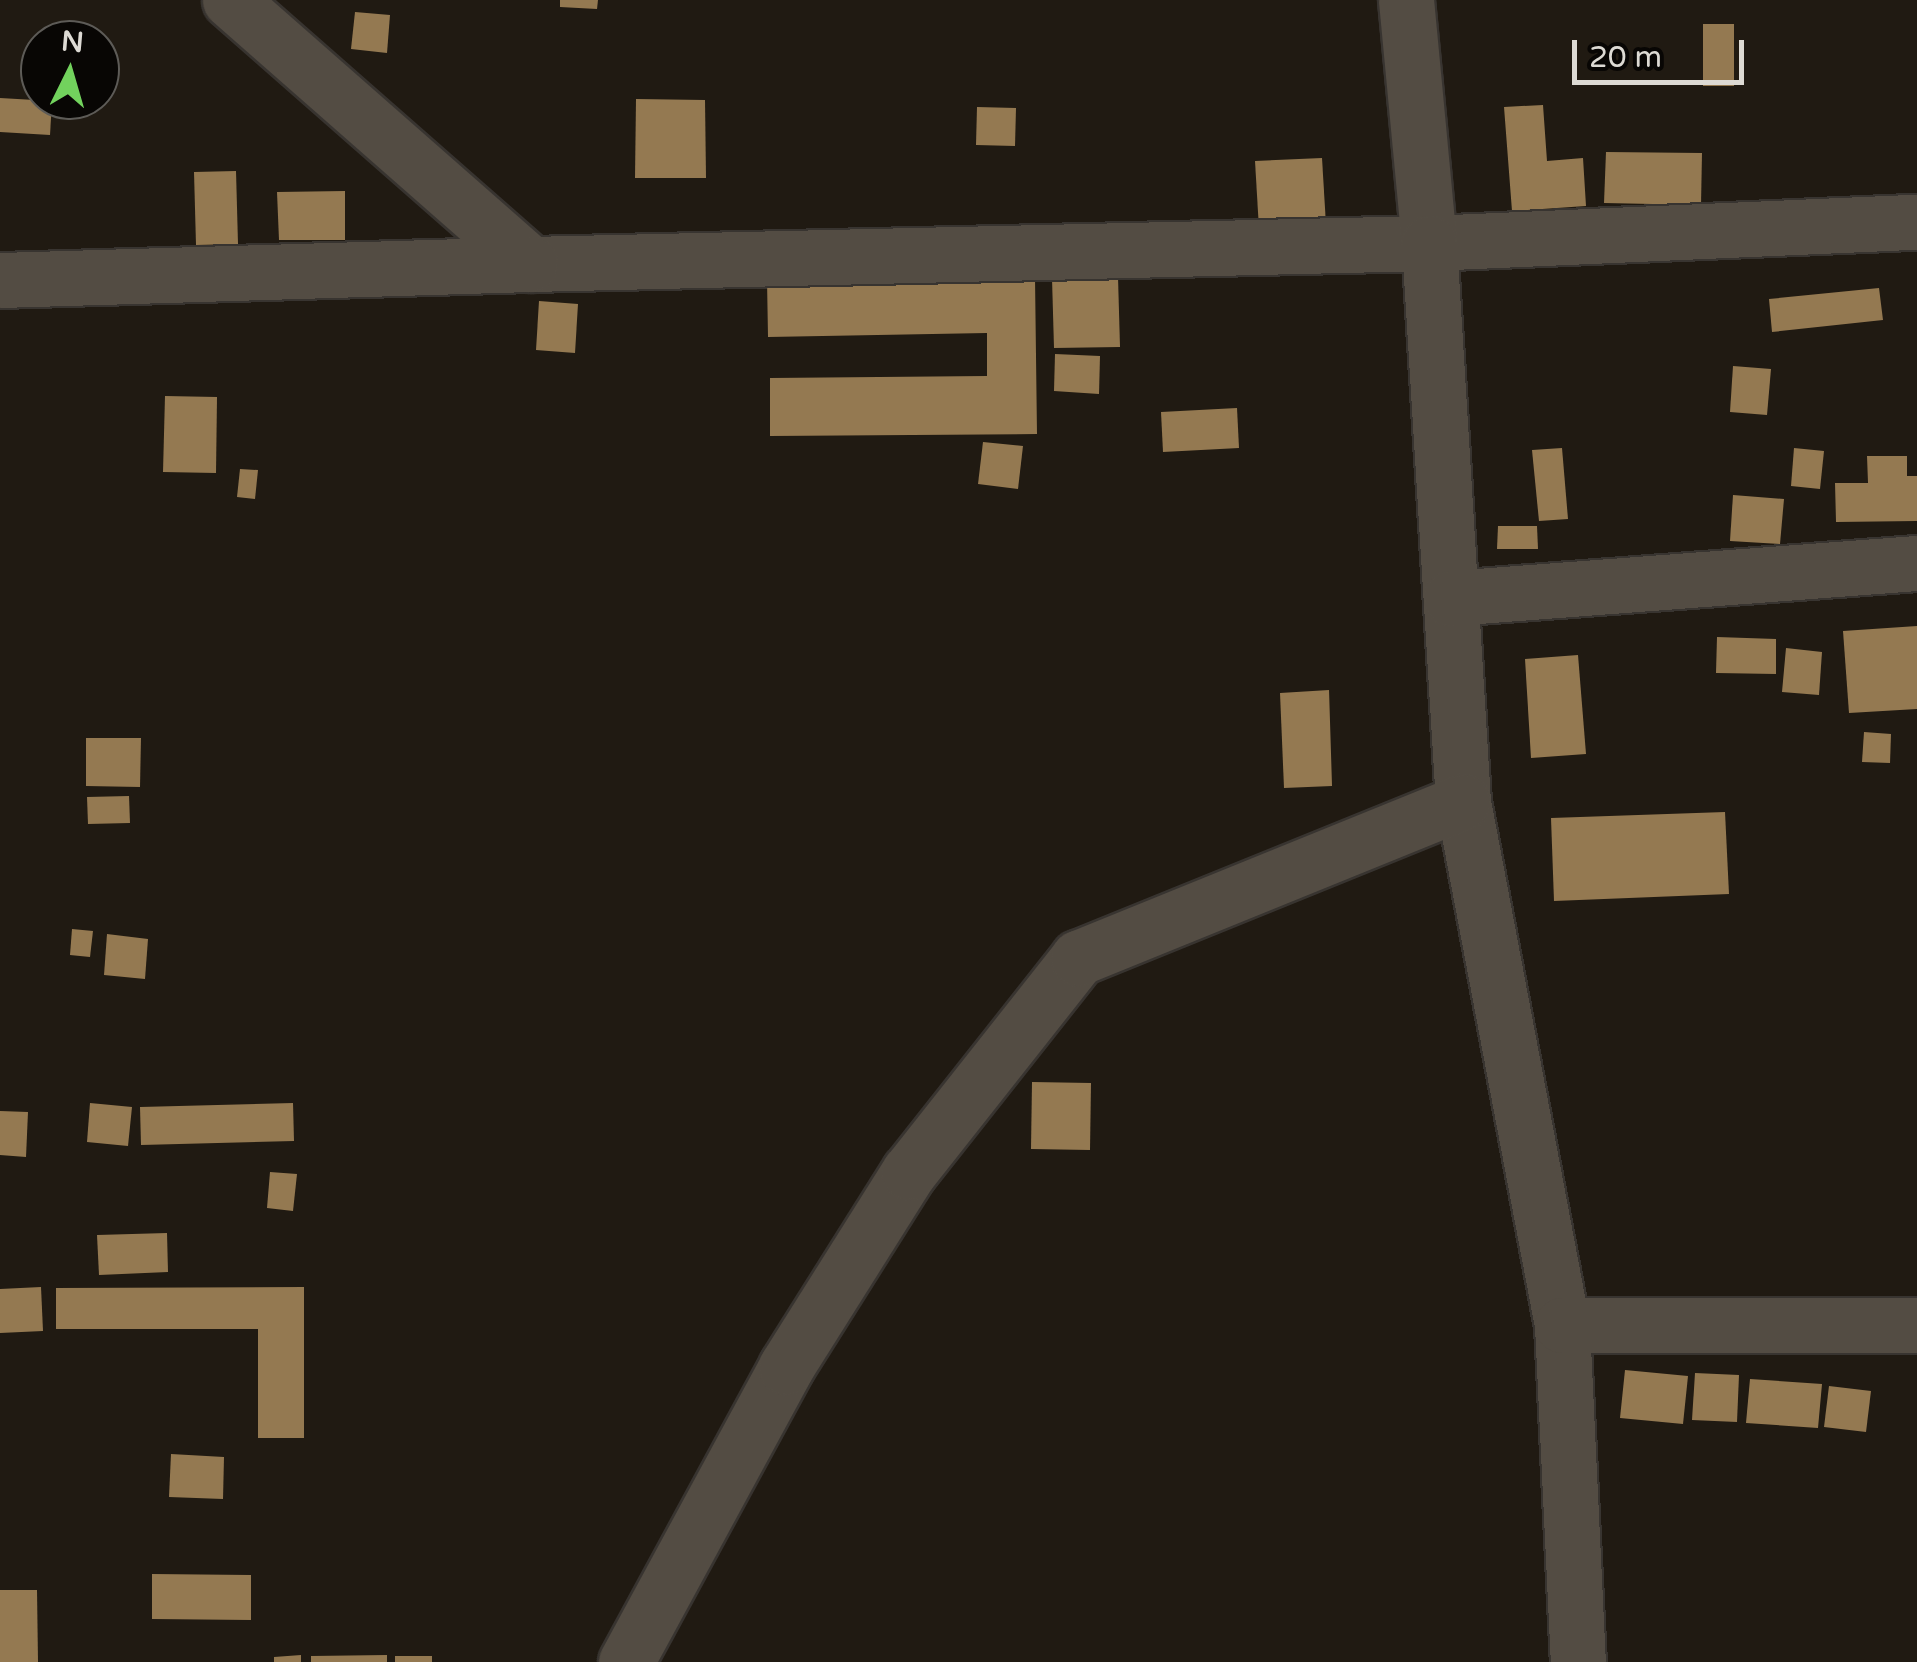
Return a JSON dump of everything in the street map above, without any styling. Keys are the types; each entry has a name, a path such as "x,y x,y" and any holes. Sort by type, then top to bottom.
{"street":[{"path":"230,0 530,264"},
{"path":"1406,0 1429,243 1463,802 1562,1325 1578,1662"},
{"path":"0,280 1429,243 1917,222"},
{"path":"1451,598 1917,562"},
{"path":"626,1662 786,1367 910,1172 1078,958 1463,802"},
{"path":"1562,1325 1917,1325"}],"building":[{"path":"560,0 598,0 597,9 560,7"},
{"path":"355,12 390,15 387,53 351,49"},
{"path":"1703,24 1734,24 1734,86 1703,86"},
{"path":"0,98 20,99 20,120 51,120 50,135 0,132"},
{"path":"636,99 705,100 706,178 635,178"},
{"path":"1543,105 1547,161 1583,158 1586,206 1512,211 1504,107"},
{"path":"977,107 1016,108 1015,146 976,145"},
{"path":"1606,152 1702,153 1701,205 1604,203"},
{"path":"1322,158 1326,225 1259,229 1255,161"},
{"path":"236,171 238,244 196,245 194,172"},
{"path":"345,191 345,240 279,240 277,192"},
{"path":"1035,277 1037,434 770,436 770,378 987,376 987,333 768,337 767,280"},
{"path":"1118,277 1120,347 1054,348 1052,278"},
{"path":"1879,288 1883,320 1772,332 1769,299"},
{"path":"539,301 578,304 575,353 536,350"},
{"path":"1055,354 1100,356 1099,394 1054,391"},
{"path":"1733,366 1771,369 1767,415 1730,412"},
{"path":"165,396 217,397 216,473 163,472"},
{"path":"1237,408 1239,448 1163,452 1161,412"},
{"path":"983,442 1023,446 1018,489 978,484"},
{"path":"1562,448 1568,519 1539,521 1532,450"},
{"path":"1794,448 1824,451 1820,489 1791,486"},
{"path":"1867,456 1907,456 1907,476 1917,476 1917,521 1836,522 1835,483 1868,483"},
{"path":"240,469 258,470 255,499 237,497"},
{"path":"1733,495 1784,499 1780,544 1730,541"},
{"path":"1498,526 1537,526 1538,549 1497,549"},
{"path":"1917,626 1917,709 1849,713 1843,631"},
{"path":"1717,637 1776,639 1776,674 1716,673"},
{"path":"1786,648 1822,652 1819,695 1782,692"},
{"path":"1578,655 1586,754 1531,758 1525,659"},
{"path":"1329,690 1332,786 1284,788 1280,693"},
{"path":"1864,732 1891,734 1890,763 1862,762"},
{"path":"86,738 141,738 140,787 86,786"},
{"path":"129,796 130,823 88,824 87,797"},
{"path":"1725,812 1729,894 1554,901 1551,818"},
{"path":"72,929 93,931 90,957 70,955"},
{"path":"107,934 148,939 145,979 104,975"},
{"path":"1032,1082 1091,1083 1090,1150 1031,1149"},
{"path":"90,1103 132,1107 128,1146 87,1142"},
{"path":"293,1103 294,1141 141,1145 140,1107"},
{"path":"0,1111 28,1112 26,1157 0,1155"},
{"path":"270,1172 297,1174 293,1211 267,1208"},
{"path":"167,1233 168,1272 99,1275 97,1235"},
{"path":"41,1287 43,1331 0,1333 0,1289"},
{"path":"304,1287 304,1438 258,1438 258,1329 56,1329 56,1288"},
{"path":"1625,1370 1688,1376 1683,1424 1620,1418"},
{"path":"1695,1373 1739,1375 1737,1422 1692,1420"},
{"path":"1750,1379 1822,1384 1818,1428 1746,1423"},
{"path":"1829,1386 1871,1391 1866,1432 1824,1427"},
{"path":"171,1454 224,1457 223,1499 169,1497"},
{"path":"152,1574 251,1575 251,1620 152,1619"},
{"path":"0,1590 37,1590 38,1662 0,1662"},
{"path":"301,1655 301,1662 274,1662 274,1657"},
{"path":"387,1655 387,1662 311,1662 311,1656"},
{"path":"395,1656 432,1656 432,1662 395,1662"}]}
